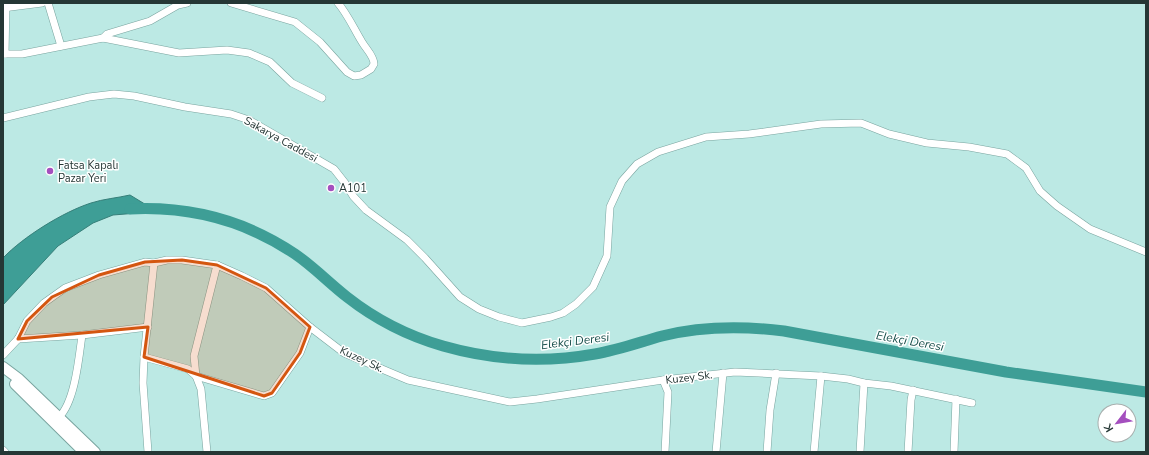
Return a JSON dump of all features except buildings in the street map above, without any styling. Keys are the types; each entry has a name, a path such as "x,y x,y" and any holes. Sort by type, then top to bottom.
{"main road":[{"path":"4,371 19,379 31,396"},
{"path":"4,371 13,382 57,420 84,448 95,452"}],"street":[{"path":"42,3 5,6 4,54 22,54 103,38 179,54 227,50 249,53 270,62 292,83 322,98"},
{"path":"48,3 61,46"},
{"path":"103,38 107,34 150,21 178,5 187,3"},
{"path":"231,3 294,22 320,42 347,72 354,76 361,75 371,69 374,64 374,60 362,42 346,12 338,3"},
{"name":"Sakarya Caddesi","path":"3,118 75,100 114,94 134,96 185,107 231,114 249,120 334,169 345,182 353,196 366,210 407,240 460,297 479,309 499,317 522,323 563,313 576,304 593,287 607,256 610,207 622,181 637,164 658,152 706,137 749,134 821,124 861,124 889,134 927,143 969,147 1006,154 1026,168 1040,191 1057,206 1090,229 1146,252"},
{"name":"Kuzey Sk.","path":"3,355 18,339 27,321 44,303 65,288 99,275 145,262 154,263 167,260 182,260 217,265 266,288 310,327 344,352 408,380 510,402 664,380 735,372 776,373 848,379 972,402"},
{"path":"148,452 143,383 144,357 154,263"},
{"path":"207,452 201,389 196,376 194,356 217,265"},
{"path":"18,339 82,335 148,327"},
{"path":"144,357 188,369 196,376 264,396 272,393 300,354 310,327"},
{"path":"57,420 65,411 70,400 82,335"},
{"path":"716,452 723,373"},
{"path":"767,452 770,410 776,373"},
{"path":"814,452 821,376"},
{"path":"664,380 668,392 665,452"},
{"path":"860,452 864,383"},
{"path":"908,452 913,390"},
{"path":"954,452 956,398"}],"highlighted area":[{"path":"182,260 217,265 266,288 310,327 300,353 272,393 264,396 144,357 148,327 18,339 27,321 52,297 99,275 145,262"}],"water":[{"path":"130,195 148,206 138,213 113,215 93,223 58,246 3,305 3,258 11,250 44,226 68,212 96,202"}],"waterway":[{"name":"Elekçi Deresi","path":"130,209 174,210 195,213 237,224 276,242 295,254 309,264 347,297 380,320 430,342 462,351 519,359 557,359 595,354 662,336 692,330 753,328 784,331 1006,372 1146,392"}],"place":[{"name":"Fatsa Kapalı Pazar Yeri","path":"50,171"},
{"name":"A101","path":"331,188"}]}
